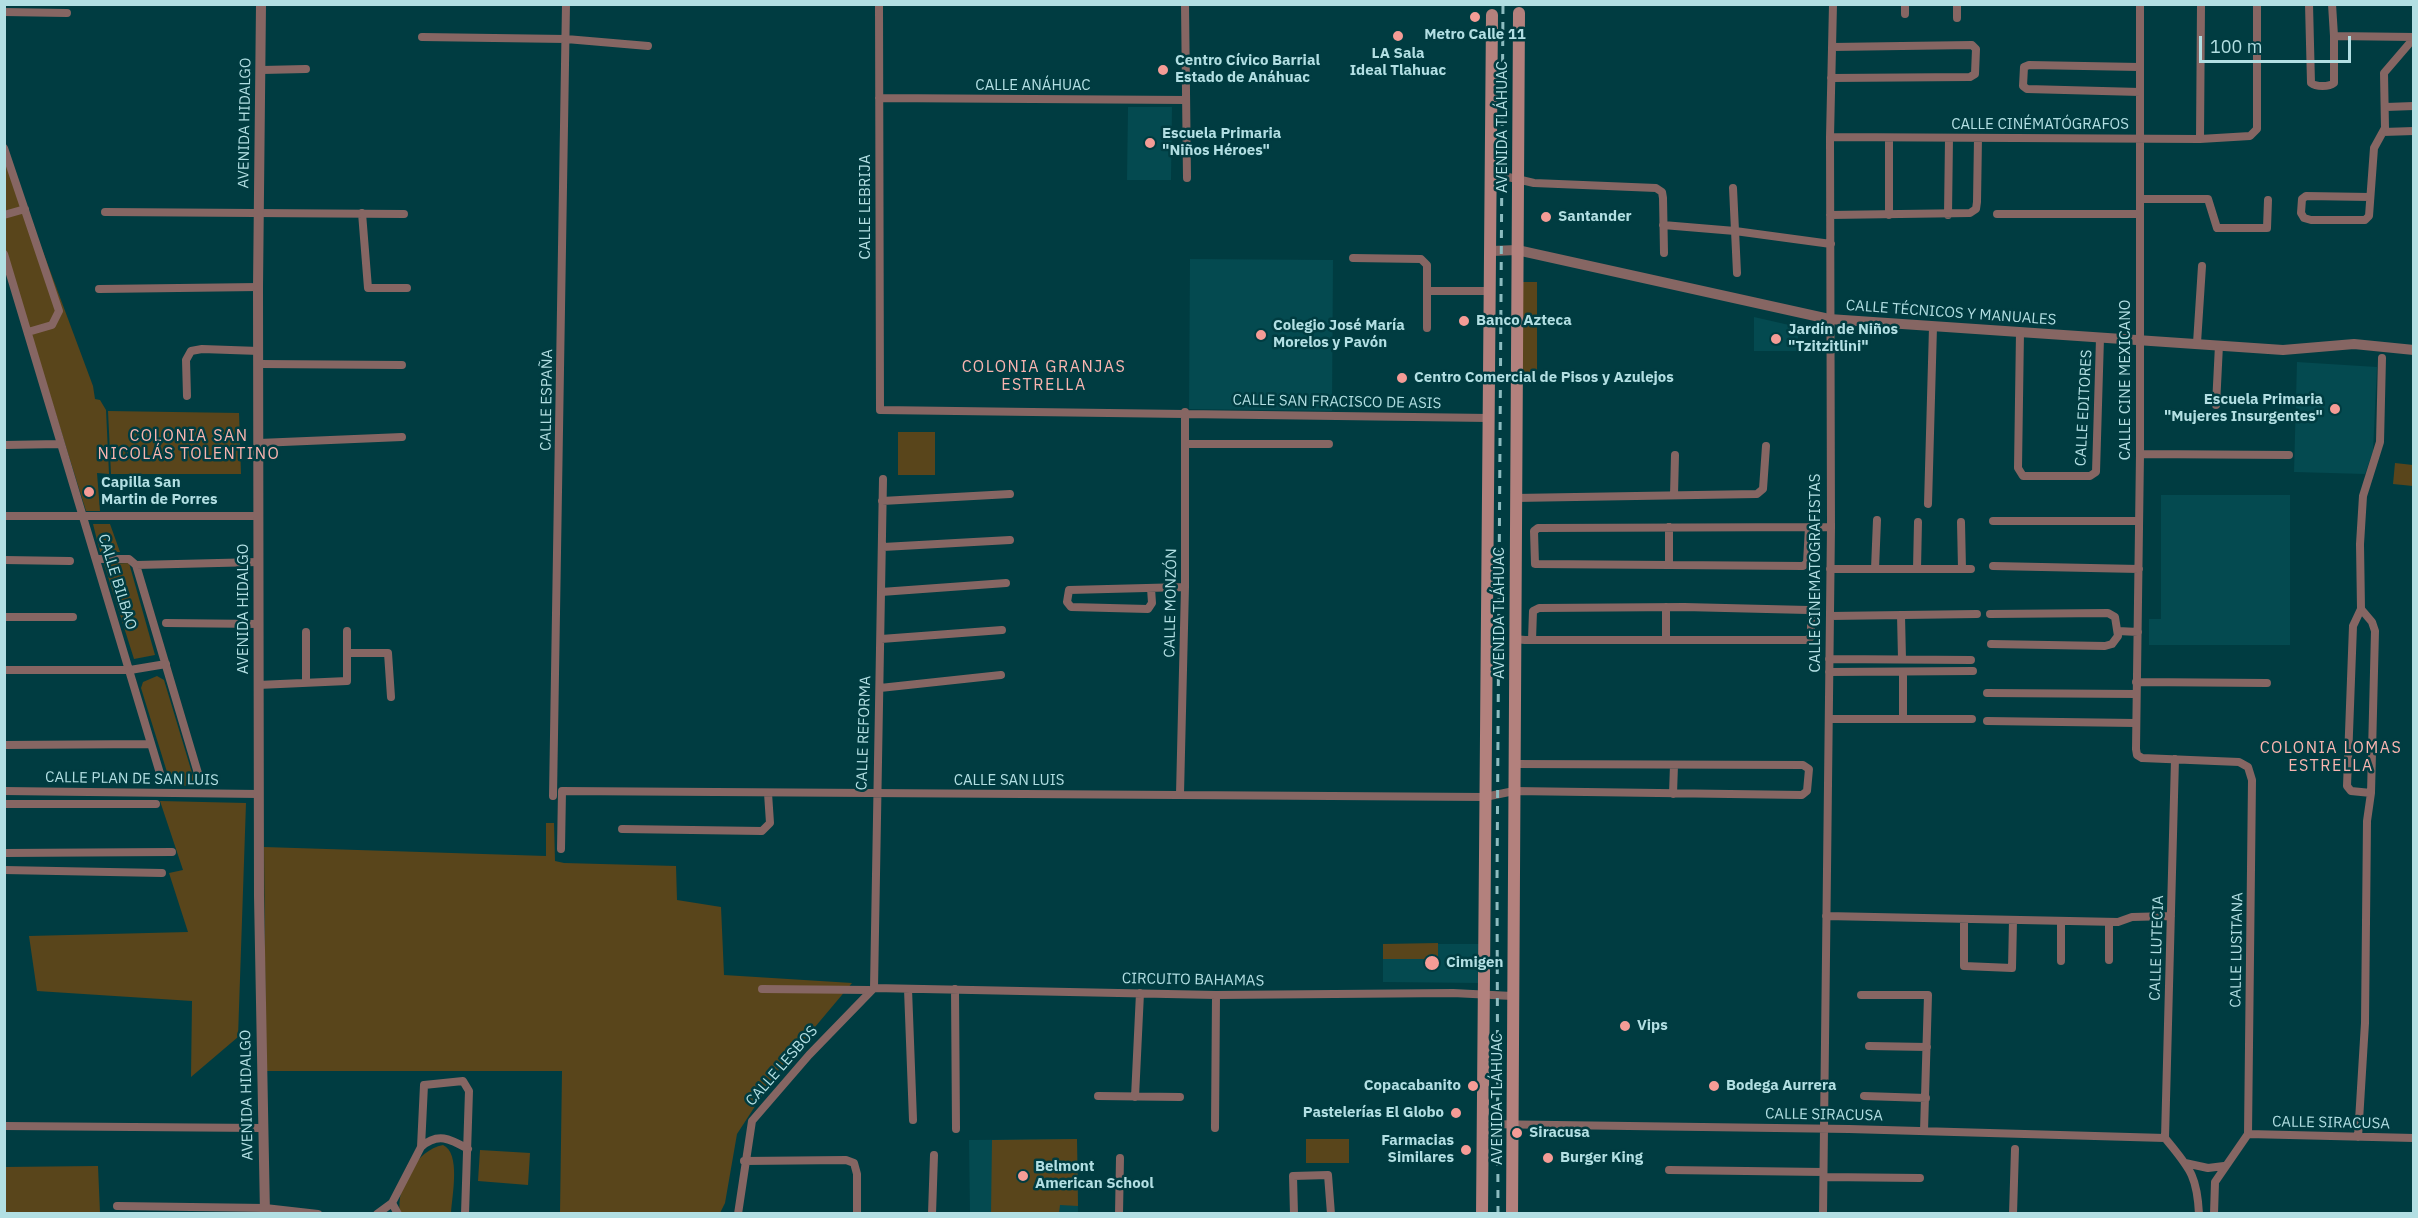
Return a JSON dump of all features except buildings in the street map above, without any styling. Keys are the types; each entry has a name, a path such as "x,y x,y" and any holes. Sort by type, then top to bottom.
{"main road":[{"name":"AVENIDA TLÁHUAC","path":"1512,1214 1519,13"},
{"name":"AVENIDA TLÁHUAC","path":"1482,1214 1488,418 1492,251 1492,15"}],"street":[{"name":"AVENIDA HIDALGO","path":"261,4 258,685 262,1128 265,1211"},
{"name":"CALLE ESPAÑA","path":"556,792 566,4"},
{"name":"CALLE LEBRIJA","path":"879,4 880,410"},
{"path":"1185,4 1187,178"},
{"name":"CALLE CINEMATOGRAFISTAS","path":"1823,1214 1831,527 1829,319 1833,4"},
{"path":"1957,4 1957,18"},
{"name":"CALLE CINE MEXICANO","path":"2140,4 2140,454 2135,723 2137,755 2142,758 2175,759"},
{"path":"2200,139 2201,4"},
{"name":"CALLE CINÉMATÓGRAFOS","path":"1830,137 2200,139 2250,136 2257,129 2257,4"},
{"path":"2309,4 2311,83 2327,86 2334,83 2332,4"},
{"path":"4,12 67,13"},
{"path":"2334,36 2414,37"},
{"path":"422,37 566,39 648,46"},
{"path":"2370,196 2306,196 2302,199 2301,213 2304,218 2311,220 2365,220 2369,216 2374,148 2383,132 2386,107 2384,73 2414,37"},
{"path":"1831,78 1970,77 1975,74 1976,49 1972,45 1832,47"},
{"path":"2139,67 2029,65 2024,67 2023,86 2028,89 2140,92"},
{"path":"262,70 306,69"},
{"name":"CALLE ANÁHUAC","path":"879,98 1186,100"},
{"path":"2386,107 2414,106"},
{"path":"2383,132 2414,130"},
{"path":"1889,138 1889,215"},
{"path":"1830,215 1970,213 1976,209 1978,138"},
{"path":"1948,139 1948,215"},
{"path":"4,147 59,311 57,320 52,325 28,332"},
{"path":"1491,173 1534,183 1656,188 1662,192 1663,198 1664,253"},
{"path":"1733,188 1737,273"},
{"path":"2141,199 2208,199 2217,228 2266,228 2268,200"},
{"path":"4,215 25,209"},
{"path":"105,212 404,214"},
{"path":"362,213 368,288 407,288"},
{"path":"1997,214 2140,214"},
{"path":"1664,225 1735,231 1831,244"},
{"name":"CALLE TÉCNICOS Y MANUALES","path":"1492,251 1517,250 1829,319 2291,351 2355,344 2414,350"},
{"name":"CALLE BILBAO","path":"4,254 162,780"},
{"path":"1353,258 1421,259 1427,265 1427,328"},
{"path":"2197,343 2202,266"},
{"path":"99,289 258,287"},
{"path":"1428,291 1491,291"},
{"path":"1928,504 1933,327"},
{"name":"CALLE EDITORES","path":"2020,332 2018,468 2023,476 2090,476 2096,472 2100,338"},
{"path":"2216,405 2219,345"},
{"path":"187,396 186,360 192,351 202,349 260,351"},
{"path":"2371,793 2351,791 2347,786 2352,636 2353,626 2361,609 2360,544 2363,496 2380,442 2382,358"},
{"path":"260,364 402,365"},
{"name":"CALLE SAN FRACISCO DE ASIS","path":"880,410 1185,412 1488,418"},
{"name":"CALLE MONZÓN","path":"1180,794 1185,587 1185,412"},
{"path":"259,442 402,437"},
{"path":"4,446 60,444"},
{"path":"1185,444 1329,444"},
{"path":"1515,498 1757,494 1763,489 1766,446"},
{"path":"2140,454 2289,455"},
{"path":"1674,495 1675,455"},
{"name":"CALLE REFORMA","path":"872,989 883,479"},
{"path":"882,501 1010,494"},
{"path":"4,516 259,516"},
{"path":"1875,569 1877,520"},
{"path":"1993,521 2139,521"},
{"path":"1917,569 1918,522"},
{"path":"1830,569 1967,569 1961,522"},
{"path":"1809,527 1807,562 1803,566 1537,566 1534,531 1538,528 1669,527 1809,527 1831,527"},
{"path":"1669,527 1669,565"},
{"path":"883,547 1010,540"},
{"path":"96,559 129,559 136,565 200,780"},
{"path":"4,560 69,561"},
{"path":"136,565 259,562"},
{"path":"1993,566 2139,569"},
{"path":"881,592 1006,583"},
{"path":"1151,588 1152,603 1148,609 1071,607 1067,602 1068,590 1185,587"},
{"path":"1514,639 1532,640 1806,640 1811,637 1811,614 1808,610 1666,607 1539,608 1533,611 1532,640"},
{"path":"1666,607 1666,640"},
{"path":"2358,1137 2366,989 2367,821 2371,793 2375,631 2372,622 2361,609"},
{"path":"1990,614 2108,613 2115,617 2118,631 2112,644 2105,646 1991,644"},
{"path":"1830,616 1977,614"},
{"path":"1901,615 1902,659"},
{"path":"4,617 74,617"},
{"path":"166,623 259,624"},
{"path":"881,639 1002,630"},
{"path":"2118,631 2138,632"},
{"path":"306,632 306,683"},
{"path":"258,685 347,681 347,632"},
{"path":"348,653 388,653 391,697"},
{"path":"1829,659 1971,660"},
{"path":"4,670 130,670 166,664"},
{"path":"1829,672 1973,671"},
{"path":"1903,672 1903,719"},
{"path":"880,688 1001,675"},
{"path":"2136,682 2267,683"},
{"path":"1987,693 2136,694"},
{"path":"1829,719 1972,719"},
{"path":"1987,721 2135,723"},
{"path":"4,745 150,744"},
{"name":"CALLE LUSITANA","path":"2175,759 2239,762 2248,767 2252,780 2248,1134"},
{"name":"CALLE LUTECIA","path":"2165,1138 2175,759"},
{"path":"1514,764 1674,765 1672,794"},
{"name":"CALLE SAN LUIS","path":"556,792 1485,797 1514,792 1802,795 1807,791 1809,769 1803,765 1674,765"},
{"name":"CALLE PLAN DE SAN LUIS","path":"4,791 259,794"},
{"path":"556,792 561,849"},
{"path":"622,829 762,831 770,823 768,793"},
{"path":"4,804 156,804"},
{"path":"4,853 172,852"},
{"path":"4,870 162,873"},
{"path":"1826,916 2109,922 2118,922 2132,917 2171,916"},
{"path":"1964,919 1964,966 2012,968 2013,920"},
{"path":"2061,921 2061,961"},
{"path":"2109,922 2109,960"},
{"name":"CIRCUITO BAHAMAS","path":"762,989 956,989 1216,995 1453,993 1512,996"},
{"name":"CALLE LESBOS","path":"738,1214 744,1161 752,1121 809,1054 872,989"},
{"path":"908,989 913,1120"},
{"path":"956,989 956,1129"},
{"path":"1135,1097 1140,993"},
{"path":"1215,1128 1216,995"},
{"path":"1862,995 1928,995 1924,1131"},
{"path":"1869,1047 1927,1047"},
{"path":"421,1147 424,1085 463,1081 469,1091 465,1214"},
{"path":"1098,1096 1180,1097"},
{"path":"1863,1096 1926,1098"},
{"name":"CALLE SIRACUSA","path":"1482,1124 1924,1131 2165,1138"},
{"path":"4,1126 262,1128"},
{"path":"2214,1214 2216,1182 2224,1166 2239,1150 2248,1134"},
{"name":"CALLE SIRACUSA","path":"2248,1134 2414,1138"},
{"path":"378,1214 392,1203 421,1147 431,1139 442,1137 468,1149"},
{"path":"2165,1138 2186,1163 2198,1186 2199,1214"},
{"path":"2013,1214 2015,1149"},
{"path":"933,1214 934,1155"},
{"path":"1119,1214 1120,1158"},
{"path":"744,1161 846,1160 854,1163 857,1174 856,1214"},
{"path":"2186,1163 2208,1168 2224,1166"},
{"path":"1669,1170 1920,1178"},
{"path":"1294,1214 1293,1176 1328,1174 1331,1214"},
{"path":"392,1203 398,1214"},
{"path":"117,1206 318,1214"}],"shaded area":[{"name":"Escuela Primaria \"Niños Héroes\"","path":"1128,107 1172,107 1171,180 1127,180"},
{"path":"4,147 93,386 95,399 100,400 106,410 109,474 97,473 100,511 86,511 5,251"},
{"name":"Colegio José María Morelos y Pavón","path":"1190,259 1333,260 1332,411 1189,409"},
{"path":"1522,282 1537,282 1537,380 1521,380"},
{"name":"Jardín de Niños \"Tzitzitlini\"","path":"1754,317 1798,327 1798,351 1754,351"},
{"name":"Escuela Primaria \"Mujeres Insurgentes\"","path":"2297,362 2377,367 2373,451 2365,474 2294,472"},
{"path":"108,411 239,413 241,474 111,474"},
{"path":"898,432 935,432 935,475 898,475"},
{"path":"2395,463 2413,465 2413,486 2393,484"},
{"path":"2161,495 2290,495 2290,645 2149,645 2149,619 2161,619"},
{"path":"93,524 110,524 120,552 100,552"},
{"path":"129,563 155,655 134,659 104,564"},
{"path":"157,676 164,680 196,786 171,785 141,688 143,682"},
{"path":"160,801 246,803 238,1037 191,1077 192,1001 37,991 29,936 188,932 169,873 183,870"},
{"path":"546,823 554,823 555,861 676,866 677,900 721,907 724,975 852,983 778,1071 737,1134 725,1203 720,1213 560,1213 562,1071 266,1071 264,847 546,856"},
{"path":"1438,943 1438,959 1383,959 1383,944"},
{"name":"Cimigen","path":"1383,944 1480,944 1480,983 1383,982"},
{"name":"Belmont American School","path":"1077,1139 1078,1213 970,1213 969,1140"},
{"name":"Belmont American School","path":"1077,1139 1078,1206 1060,1205 1059,1213 991,1213 992,1140"},
{"path":"1306,1139 1349,1139 1349,1163 1306,1163"},
{"path":"443,1145 449,1150 454,1166 451,1213 400,1213 401,1192 410,1171 424,1154"},
{"path":"480,1150 530,1153 528,1185 478,1181"},
{"path":"98,1166 100,1213 5,1213 5,1167"}],"railway":[{"path":"1498,1214 1497,882 1503,4"}],"place":[{"name":"Metro Calle 11","path":"1475,17"},
{"name":"LA Sala Ideal Tlahuac","path":"1398,36"},
{"name":"Centro Cívico Barrial Estado de Anáhuac","path":"1163,70"},
{"name":"Escuela Primaria \"Niños Héroes\"","path":"1150,143"},
{"name":"Santander","path":"1546,217"},
{"name":"Banco Azteca","path":"1464,321"},
{"name":"Colegio José María Morelos y Pavón","path":"1261,335"},
{"name":"Jardín de Niños \"Tzitzitlini\"","path":"1776,339"},
{"name":"Centro Comercial de Pisos y Azulejos","path":"1402,378"},
{"name":"Escuela Primaria \"Mujeres Insurgentes\"","path":"2335,409"},
{"name":"Capilla San Martin de Porres","path":"89,492"},
{"name":"Cimigen","path":"1432,963"},
{"name":"Vips","path":"1625,1026"},
{"name":"Copacabanito","path":"1473,1086"},
{"name":"Bodega Aurrera","path":"1714,1086"},
{"name":"Pastelerías El Globo","path":"1456,1113"},
{"name":"Siracusa","path":"1517,1133"},
{"name":"Farmacias Similares","path":"1466,1150"},
{"name":"Burger King","path":"1548,1158"},
{"name":"Belmont American School","path":"1023,1176"}],"district":[{"name":"COLONIA GRANJAS ESTRELLA","path":"1044,376"},
{"name":"COLONIA SAN NICOLÁS TOLENTINO","path":"189,445"},
{"name":"COLONIA LOMAS ESTRELLA","path":"2331,757"}]}
